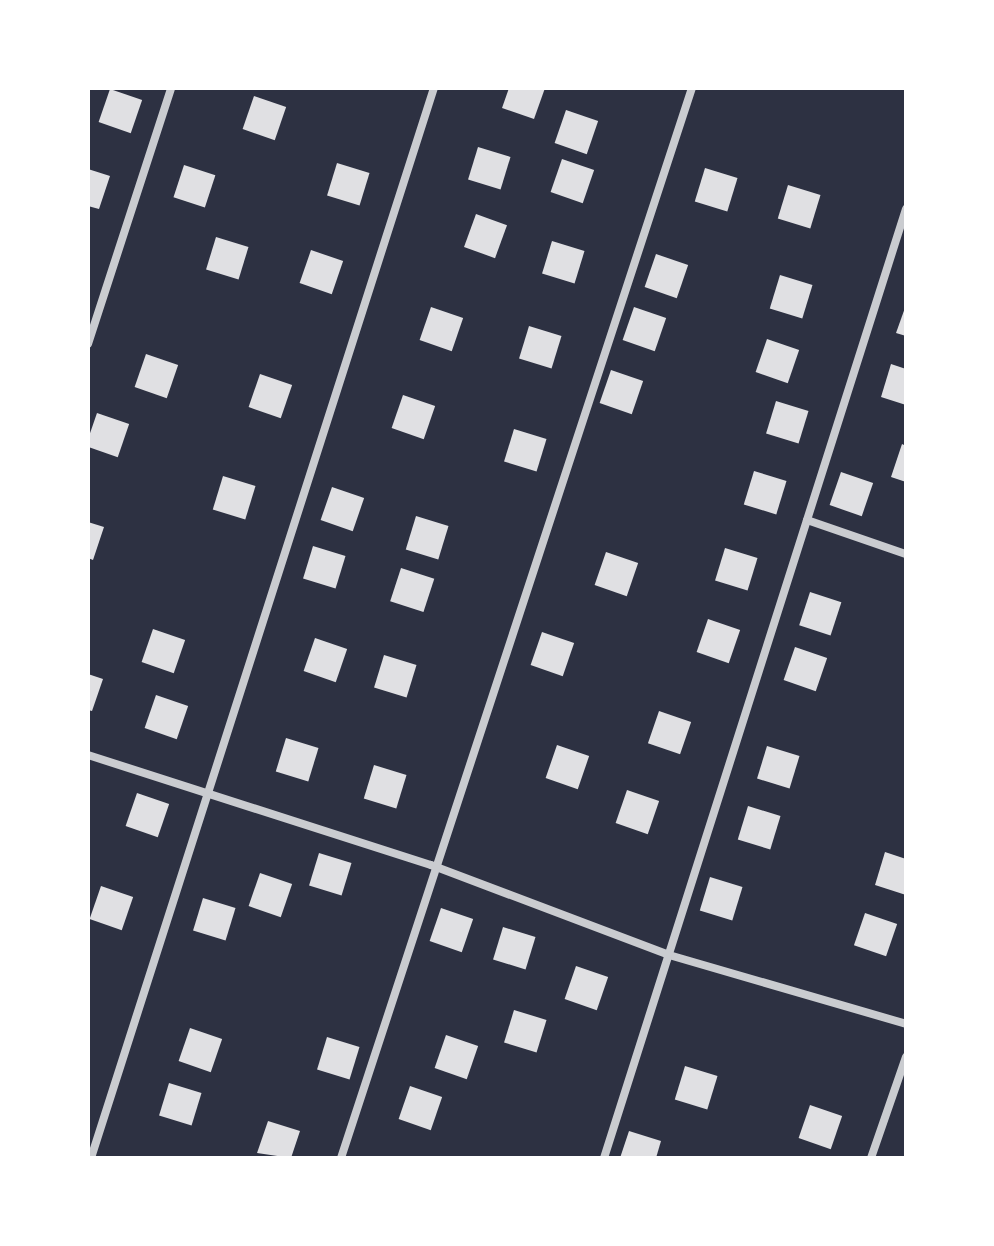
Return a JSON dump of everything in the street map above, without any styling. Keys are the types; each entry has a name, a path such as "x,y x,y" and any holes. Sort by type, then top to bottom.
{"street":[{"path":"88,344 171,88"},
{"path":"91,1158 434,88"},
{"path":"341,1158 431,865 692,88"},
{"path":"604,1158 906,209"},
{"path":"807,520 906,554"},
{"path":"88,755 431,865 669,955 906,1024"},
{"path":"871,1158 906,1057"}],"building":[{"path":"509,88 545,88 534,119 502,108"},
{"path":"110,89 142,100 131,133 99,122"},
{"path":"254,96 286,107 275,140 243,129"},
{"path":"566,110 598,121 587,154 555,143"},
{"path":"478,147 511,157 501,189 468,180"},
{"path":"562,159 594,170 583,203 551,192"},
{"path":"337,163 370,173 360,205 327,196"},
{"path":"184,165 215,175 205,208 173,197"},
{"path":"705,168 738,178 727,211 695,201"},
{"path":"88,169 110,176 99,209 88,206"},
{"path":"788,185 821,195 810,228 778,218"},
{"path":"476,214 507,225 495,258 464,247"},
{"path":"216,237 249,247 239,279 206,270"},
{"path":"552,241 585,251 575,283 542,274"},
{"path":"311,250 343,261 332,294 300,283"},
{"path":"656,254 688,265 677,298 645,287"},
{"path":"780,275 813,285 802,318 770,308"},
{"path":"906,305 906,336 896,333"},
{"path":"431,307 463,318 452,351 420,340"},
{"path":"634,307 666,318 655,351 623,340"},
{"path":"529,326 562,336 552,368 519,359"},
{"path":"767,339 799,350 788,383 756,372"},
{"path":"146,354 178,365 167,398 135,387"},
{"path":"891,364 906,369 906,405 881,397"},
{"path":"611,370 643,381 632,414 600,403"},
{"path":"260,374 292,385 281,418 249,407"},
{"path":"403,395 435,406 424,439 392,428"},
{"path":"776,401 809,411 799,443 766,434"},
{"path":"97,413 129,424 118,457 88,447"},
{"path":"514,429 547,439 537,471 504,462"},
{"path":"902,444 906,446 906,482 891,477"},
{"path":"754,471 787,481 776,514 744,504"},
{"path":"841,472 873,483 862,516 830,505"},
{"path":"223,476 256,486 245,519 213,509"},
{"path":"332,487 364,498 353,531 321,520"},
{"path":"416,516 449,526 438,559 406,549"},
{"path":"88,522 104,527 93,560 88,558"},
{"path":"313,546 346,556 336,588 303,579"},
{"path":"725,548 758,558 748,590 715,581"},
{"path":"606,552 638,563 627,596 595,585"},
{"path":"401,568 434,579 423,612 390,601"},
{"path":"810,592 841,602 831,635 799,625"},
{"path":"708,619 740,630 729,663 697,652"},
{"path":"153,629 185,640 174,673 142,662"},
{"path":"542,632 574,643 563,676 531,665"},
{"path":"315,638 347,649 336,682 304,671"},
{"path":"795,647 827,658 816,691 784,680"},
{"path":"384,655 417,665 407,697 374,688"},
{"path":"88,674 103,679 92,711 88,710"},
{"path":"156,695 188,706 177,739 145,728"},
{"path":"659,711 691,722 680,754 648,743"},
{"path":"286,738 319,748 308,781 276,771"},
{"path":"557,745 589,756 578,789 546,778"},
{"path":"767,746 800,756 790,788 757,779"},
{"path":"374,765 407,775 396,808 364,798"},
{"path":"627,790 659,801 648,834 616,823"},
{"path":"137,793 169,804 158,837 126,826"},
{"path":"748,806 781,816 770,849 738,839"},
{"path":"885,852 906,859 906,895 875,885"},
{"path":"319,853 352,863 342,895 309,886"},
{"path":"260,873 292,884 281,917 249,906"},
{"path":"710,877 743,887 732,920 700,910"},
{"path":"101,886 133,897 122,930 90,919"},
{"path":"203,898 236,908 226,940 193,931"},
{"path":"441,908 473,919 462,952 430,941"},
{"path":"865,913 897,924 886,956 854,945"},
{"path":"503,927 536,937 526,969 493,960"},
{"path":"576,966 608,977 597,1010 565,999"},
{"path":"514,1010 547,1020 537,1052 504,1043"},
{"path":"190,1028 222,1039 211,1072 179,1061"},
{"path":"446,1035 478,1046 467,1079 435,1068"},
{"path":"327,1037 360,1047 350,1079 317,1070"},
{"path":"685,1066 718,1076 707,1109 675,1099"},
{"path":"169,1083 202,1093 192,1125 159,1116"},
{"path":"410,1086 442,1097 431,1130 399,1119"},
{"path":"810,1105 842,1116 831,1149 799,1138"},
{"path":"268,1121 300,1131 291,1158 257,1153"},
{"path":"629,1131 661,1141 656,1158 620,1158"}]}
